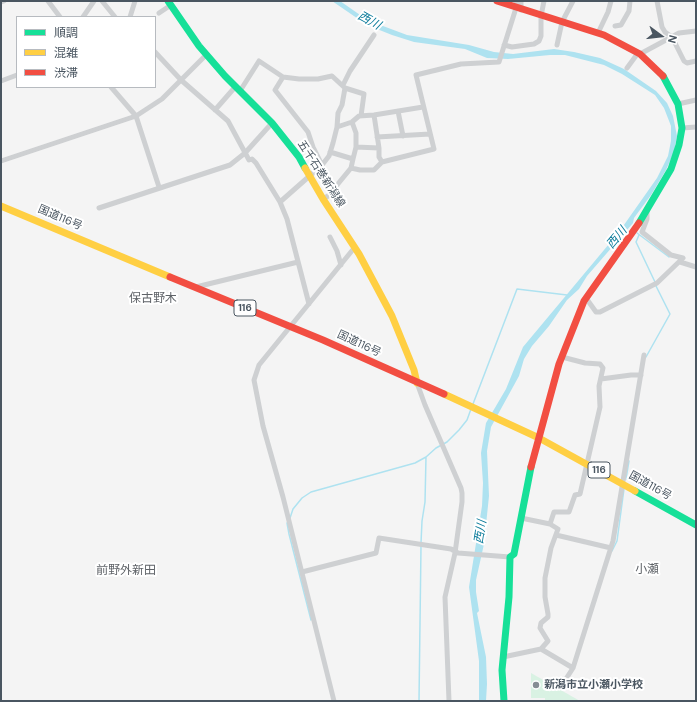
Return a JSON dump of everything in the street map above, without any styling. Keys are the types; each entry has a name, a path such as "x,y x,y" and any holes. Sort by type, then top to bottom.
{"main road":[{"path":"497,1 518,6 541,16 598,33 639,54 662,74 678,104 682,128 679,145 671,169 632,235 586,298 577,317 562,358 528,477 522,518 514,554 510,557 502,670 504,701"},
{"name":"五千石巻新潟線","path":"169,3 206,55 272,123 299,157 323,199 355,247 392,316 414,370 417,383"},
{"name":"国道116号","path":"1,206 323,340 488,414 539,438 696,525"}],"street":[{"path":"48,1 59,16"},
{"path":"84,16 94,1"},
{"path":"102,1 114,16"},
{"path":"130,16 135,1"},
{"path":"351,168 360,170 374,170 382,162 434,149 416,76 461,64 499,62 521,1"},
{"path":"504,47 534,44 539,41 541,36 541,16 544,1"},
{"path":"557,45 562,22 573,1"},
{"path":"598,33 608,12 611,1"},
{"path":"615,26 621,25 629,11 630,1"},
{"path":"657,1 664,32 672,37 684,61 687,63 696,61"},
{"path":"159,13 169,3"},
{"path":"627,68 639,54 672,37 686,32 696,31"},
{"path":"280,202 322,165 330,152 337,127 338,113 342,105 344,86 350,71 374,35"},
{"path":"156,53 181,80 228,121 244,153 249,160 256,163 280,202 287,219 309,304"},
{"path":"1,161 136,116 162,99 206,55"},
{"path":"215,110 238,88 259,61 283,77 318,79 332,76 344,86 364,94 361,116"},
{"path":"1,81 16,75"},
{"path":"283,77 275,90 308,132 313,147 322,165"},
{"path":"112,88 136,116 159,187"},
{"path":"678,104 696,100"},
{"path":"337,127 352,122 359,116 374,116 423,107"},
{"path":"398,111 403,136"},
{"path":"374,116 379,158 382,162"},
{"path":"323,199 328,196 351,168 356,147 356,133 352,122"},
{"path":"99,208 159,187 230,165 244,153 272,123"},
{"path":"682,128 696,127"},
{"path":"377,137 430,134"},
{"path":"356,147 379,148"},
{"path":"330,152 353,158"},
{"path":"586,298 596,312 600,312 657,283 683,258 671,255 642,232 647,219 647,211"},
{"path":"330,237 337,251 341,265"},
{"path":"334,701 264,426 254,380 259,366 355,247"},
{"path":"196,288 298,262"},
{"path":"680,262 696,267"},
{"path":"564,682 573,668 617,526 644,355"},
{"path":"550,524 554,512 569,512 575,495 580,494 600,407 599,386 603,368 600,364 585,363 562,358"},
{"path":"601,379 641,374"},
{"path":"417,383 461,488 462,502 455,552 445,597 449,701"},
{"path":"503,657 541,649 548,641 540,628 541,623 548,617 544,596 545,578 558,529 550,524 522,518"},
{"path":"556,535 611,548"},
{"path":"302,572 376,553 379,538 451,549 455,552 483,556 510,557"},
{"path":"541,649 573,668"}],"green space":[{"path":"531,673 580,701 545,701 545,698 531,698"}],"water":[{"name":"西川","path":"332,1 340,1 363,17 407,35 469,45 494,52 513,54 554,49 600,58 624,69 656,91 667,103 673,116 677,136 674,152 666,170 651,195 634,218 633,223 587,276 579,289 567,300 549,326 532,346 524,359 519,376 491,427 487,451 489,496 484,544 476,580 479,611 477,613 486,657 486,701 479,701 479,661 469,587 482,506 483,483 481,453 486,423 506,389 523,347 619,232 657,178 668,156 671,141 671,126 664,108 655,95 622,74 604,65 565,55 508,59 487,58 465,49 414,42 367,25"}],"waterway":[{"path":"637,233 669,257"},
{"path":"639,235 636,242 655,282"},
{"path":"646,357 670,314 656,286"},
{"path":"473,404 517,289 567,295"},
{"path":"290,518 293,509 302,498 311,492 415,463 426,457 436,448 447,442 459,430 467,420 471,409"},
{"path":"421,543 425,502 426,457"},
{"path":"626,479 629,461"},
{"path":"612,551 617,541 624,489"},
{"path":"287,523 311,620"},
{"path":"419,701 421,546"}],"traffic: fast":[{"path":"168,1 199,46 225,76 272,123 299,157 305,168"},
{"path":"639,223 671,169 679,145 682,128 678,104 663,76"},
{"path":"504,701 502,670 509,597 510,557 514,554 531,467"},
{"path":"635,491 696,525"}],"traffic: slow":[{"path":"305,168 323,199 359,254 392,316 414,370 417,383"},
{"path":"1,206 170,277"},
{"path":"444,394 539,438 635,491"}],"traffic: jam":[{"path":"497,1 604,35 640,54 663,76"},
{"path":"531,467 559,364 584,301 639,223"},
{"path":"170,277 323,340 444,394"}],"place":[{"name":"新潟市立小瀬小学校","path":"536,685"}],"district":[{"name":"保古野木","path":"153,299"},
{"name":"小瀬","path":"647,570"},
{"name":"前野外新田","path":"126,571"}]}
